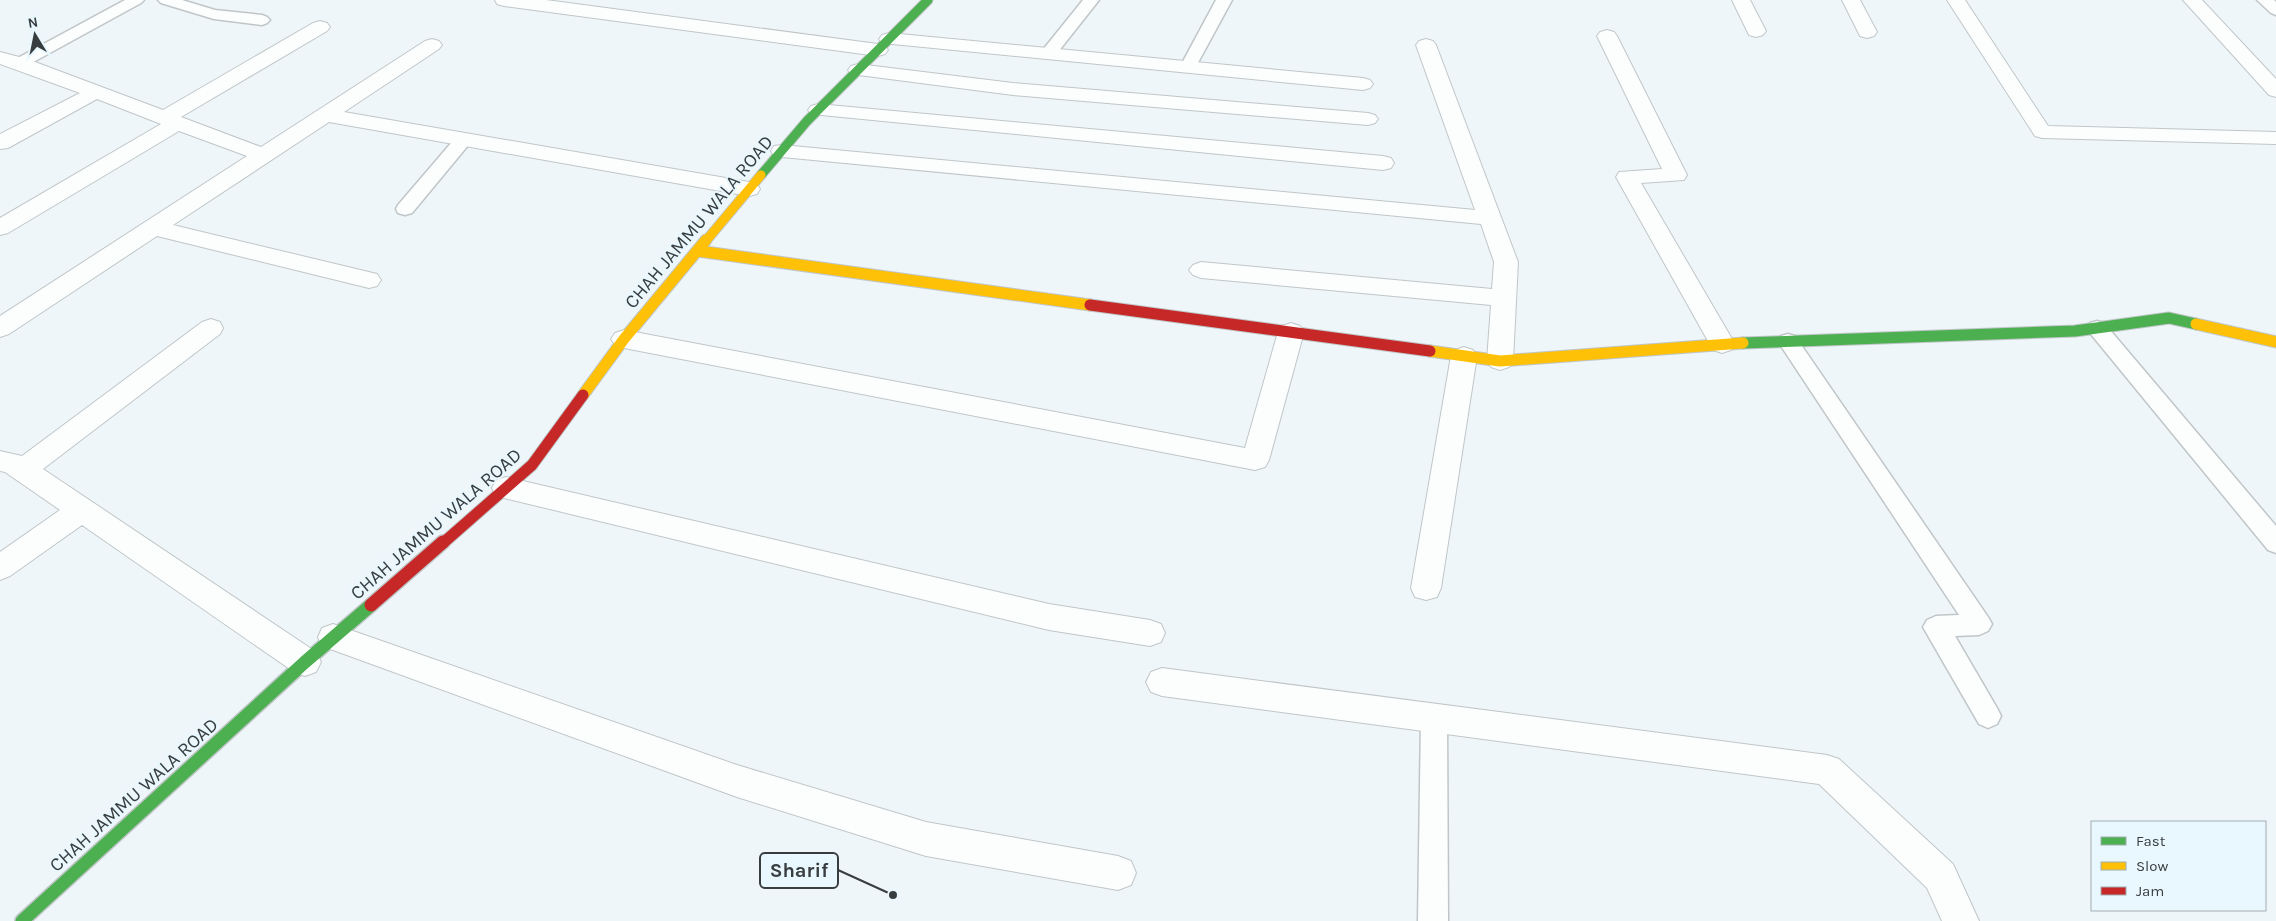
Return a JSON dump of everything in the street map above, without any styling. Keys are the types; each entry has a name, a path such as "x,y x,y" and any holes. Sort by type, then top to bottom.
{"street":[{"path":"504,0 883,45 1048,54 1363,84"},
{"name":"CHAH JAMMU WALA ROAD","path":"22,921 305,662 532,465 624,339 782,152 818,110 928,0"},
{"path":"1741,0 1756,30"},
{"path":"1851,0 1867,32"},
{"path":"1956,0 2042,132 2276,138"},
{"path":"2192,0 2276,91"},
{"path":"0,228 320,27"},
{"path":"1607,36 1676,175 1627,177 1722,344"},
{"path":"1426,44 1506,262 1500,361"},
{"path":"0,328 432,45"},
{"path":"0,58 20,63 263,155"},
{"path":"858,70 1013,89 1368,119"},
{"path":"0,143 96,92"},
{"path":"818,110 1383,163"},
{"path":"324,115 750,190"},
{"path":"782,152 1489,218"},
{"path":"153,228 369,280"},
{"path":"698,251 1500,361 1722,344 2075,331 2168,318 2276,342"},
{"path":"1201,270 1504,298"},
{"path":"211,328 11,466 82,510 305,662"},
{"path":"624,339 1255,460 1291,332"},
{"path":"1426,588 1464,356"},
{"path":"506,488 1049,617 1150,633"},
{"path":"0,568 82,510"},
{"path":"334,637 737,781 926,839 1118,873"},
{"path":"1162,682 1827,770 1940,876 1961,921"}],"lane":[{"path":"20,63 136,0"},
{"path":"166,0 214,14 262,20"},
{"path":"1048,54 1091,0"},
{"path":"1188,67 1224,0"},
{"path":"2265,0 2276,10"},
{"path":"405,209 464,139"},
{"path":"2097,328 2276,542"},
{"path":"1788,341 1979,624 1936,627 1988,716"},
{"path":"1433,921 1434,718"}],"traffic: fast":[{"path":"761,175 807,121 928,0"},
{"path":"1743,343 2075,331 2169,318 2196,324"},
{"path":"22,921 305,662 371,605"}],"traffic: slow":[{"path":"583,395 624,339 761,175"},
{"path":"698,251 1090,305"},
{"path":"2196,324 2276,342"},
{"path":"1430,351 1500,361 1695,345 1743,343"}],"traffic: jam":[{"path":"1090,305 1430,351"},
{"path":"371,605 532,465 583,395"}],"place":[{"name":"Sharif","path":"893,895"}]}
